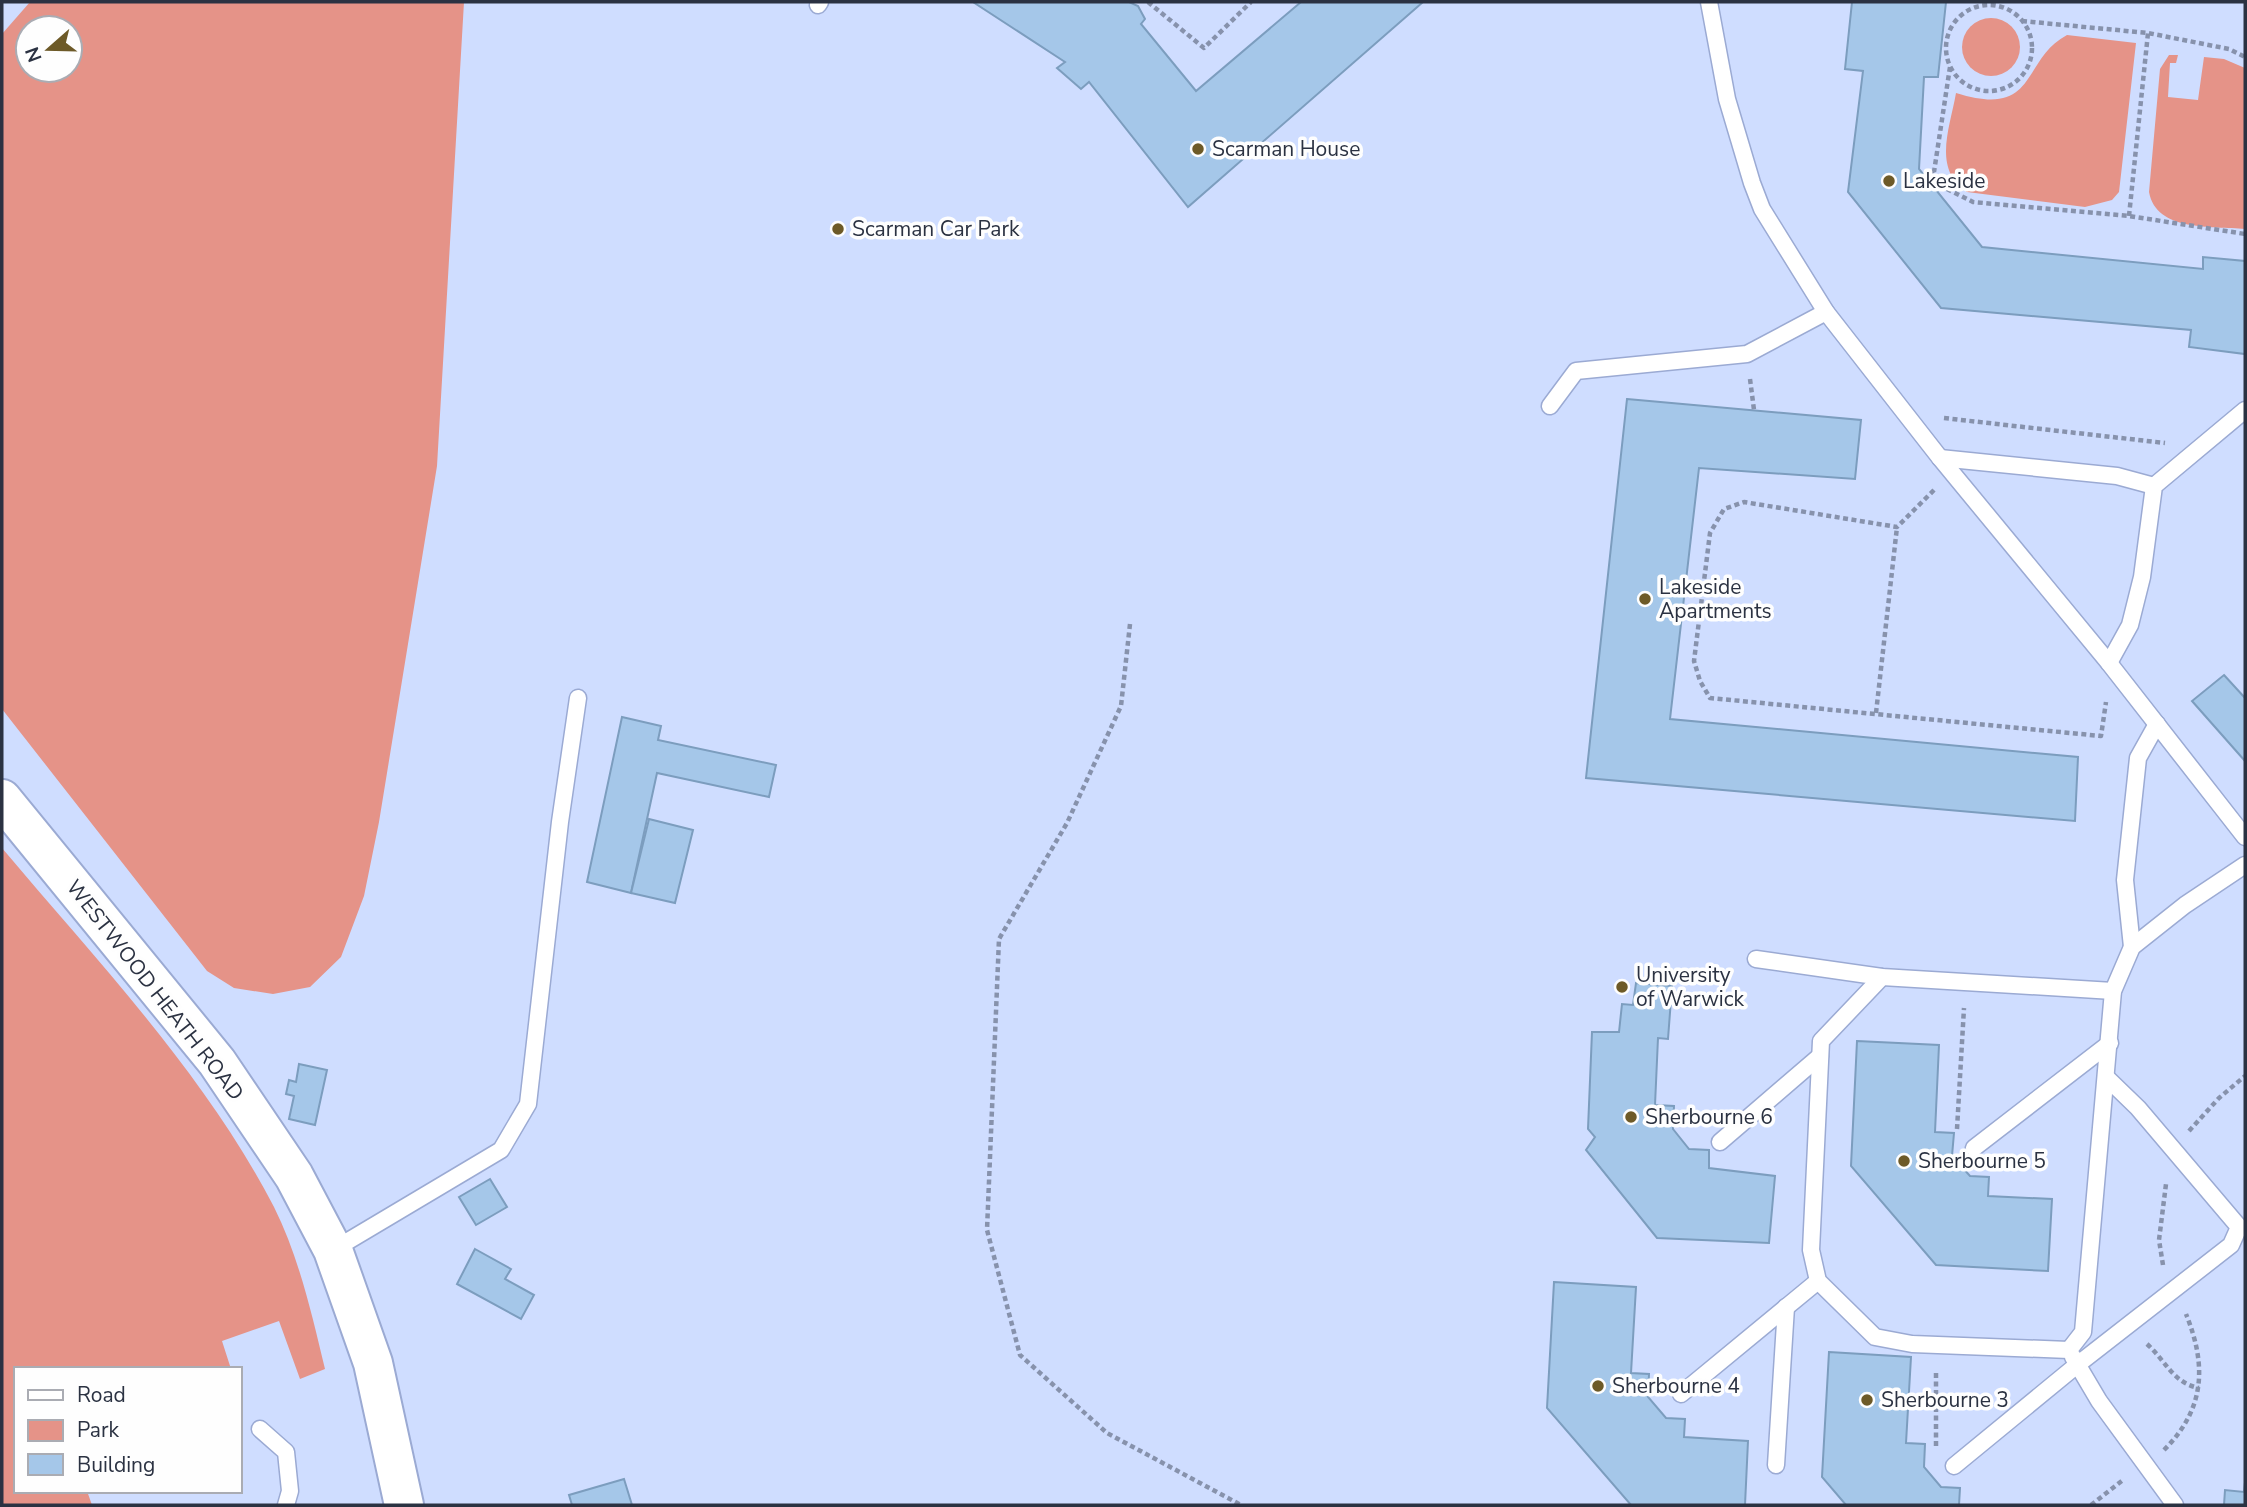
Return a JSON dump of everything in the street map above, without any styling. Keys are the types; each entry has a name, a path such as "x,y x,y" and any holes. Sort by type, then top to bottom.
{"street":[{"name":"WESTWOOD HEATH ROAD","path":"2,799 218,1062 294,1176 333,1250 373,1363 404,1505"}],"lane":[{"path":"1709,2 1727,99 1752,183 1762,209 1826,312 1940,458 2109,663 2245,837"},
{"path":"1550,406 1576,371 1747,354 1826,312"},
{"path":"2109,663 2130,625 2142,577 2154,486 2245,410"},
{"path":"1940,458 2117,476 2154,486"},
{"path":"333,1250 410,1207 501,1150 527,1104 559,822 578,698"},
{"path":"2132,947 2125,880 2138,758 2157,724"},
{"path":"2073,1357 2083,1332 2108,1078 2113,991 2132,947 2185,905 2245,865"},
{"path":"1756,959 1882,978 2113,991"},
{"path":"1882,978 1821,1041 1811,1250 1818,1280 1875,1337 1936,1346 2073,1357"},
{"path":"1974,1148 2110,1043"},
{"path":"1720,1142 1821,1056"},
{"path":"1954,1466 2073,1357 2122,1330 2231,1245 2239,1227 2138,1108 2108,1078"},
{"path":"1681,1394 1818,1280"},
{"path":"1776,1465 1786,1307"},
{"path":"2073,1357 2099,1401 2175,1505"},
{"path":"260,1429 286,1452 290,1491 286,1505"}],"path":[{"path":"1148,2 1204,47 1251,2"},
{"path":"1991,4 2006,7 2022,21 2032,40 2032,54 2028,67 2010,86 1983,92 1969,88 1950,67 1945,53 1946,38 1952,24 1962,13 1976,6 1991,4"},
{"path":"2022,21 2148,33 2229,48 2245,57"},
{"path":"2129,216 2148,33"},
{"path":"1950,67 1934,172 1947,189 1973,202 2129,216 2245,234"},
{"path":"1907,414 2200,447"},
{"path":"1876,713 1896,527 1952,472"},
{"path":"1896,527 1744,502 1724,509 1710,533 1694,661 1710,698 2101,736 2109,663"},
{"path":"1130,625 1121,706 1067,823 999,939 987,1230 1020,1355 1107,1433 1241,1505"},
{"path":"1966,983 1956,1142 1974,1148"},
{"path":"2122,1330 2155,1351 2185,1385 2199,1388"},
{"path":"1936,1346 1936,1464 1954,1466"}],"green space":[{"path":"30,2 464,2 437,466 379,822 364,896 341,957 310,987 273,994 234,988 207,971 2,709 2,34 14,20 14,84 84,84 84,14 20,14"},
{"path":"1985,18 1997,18 2012,26 2020,41 2020,53 2012,68 1997,76 1985,76 1970,68 1962,53 1962,41 1970,26"},
{"path":"2067,35 2136,43 2119,192 2112,200 2085,207 1967,192 1956,183 1947,160 1946,147 1956,93 1983,99 2002,98 2015,93 2041,58"},
{"path":"2169,55 2178,55 2176,63 2170,63 2168,97 2198,100 2204,57 2224,59 2245,68 2245,229 2188,224 2162,214 2154,205 2149,192 2160,69"},
{"path":"2,848 148,1020 216,1111 246,1158 274,1207 291,1246 325,1369 300,1379 279,1321 222,1341 230,1367 14,1367 14,1493 88,1493 92,1505 2,1505"}],"building":[{"name":"Scarman House","path":"973,2 1129,2 1138,6 1145,19 1141,24 1196,91 1301,2 1423,2 1188,207 1089,82 1081,89 1057,68 1065,62"},
{"name":"Lakeside","path":"1852,2 1946,2 1938,77 1924,77 1919,169 1982,247 2203,269 2203,257 2245,261 2245,354 2189,347 2191,330 1941,308 1848,192 1863,71 1845,69"},
{"name":"Lakeside Apartments","path":"1627,399 1861,420 1855,479 1699,468 1670,719 2078,757 2075,821 1586,778"},
{"path":"2224,675 2245,698 2245,761 2192,701"},
{"path":"622,717 661,726 658,740 776,765 769,797 657,773 631,893 587,882"},
{"path":"649,819 693,830 675,903 631,893"},
{"name":"Sherbourne 6","path":"1636,983 1672,986 1668,1039 1658,1038 1655,1105 1674,1106 1673,1129 1689,1149 1709,1150 1709,1168 1775,1176 1769,1243 1657,1238 1586,1150 1595,1137 1588,1129 1592,1032 1619,1032 1622,1004 1633,1005"},
{"name":"Sherbourne 5","path":"1857,1041 1939,1045 1935,1132 1954,1133 1952,1156 1970,1176 1989,1177 1988,1196 2052,1199 2048,1271 1936,1265 1851,1166"},
{"path":"299,1064 327,1070 315,1125 289,1119 294,1096 286,1094 289,1080 296,1082"},
{"path":"490,1179 507,1207 476,1225 459,1197"},
{"path":"475,1249 511,1269 505,1279 534,1295 521,1319 457,1284"},
{"name":"Sherbourne 4","path":"1554,1282 1636,1287 1631,1373 1649,1374 1648,1397 1666,1418 1685,1419 1684,1437 1748,1441 1745,1505 1631,1505 1547,1408"},
{"name":"Sherbourne 3","path":"1829,1352 1911,1357 1906,1443 1925,1444 1924,1467 1941,1487 1960,1488 1959,1505 1846,1505 1822,1477"},
{"path":"624,1479 632,1505 572,1505 569,1495"},
{"path":"2245,1482 2245,1505 2224,1505 2225,1490 2244,1492"}],"place":[{"name":"Scarman House","path":"1198,149"},
{"name":"Lakeside","path":"1889,181"},
{"name":"Scarman Car Park","path":"838,229"},
{"name":"Lakeside Apartments","path":"1645,599"},
{"name":"University of Warwick","path":"1622,987"},
{"name":"Sherbourne 6","path":"1631,1117"},
{"name":"Sherbourne 5","path":"1904,1161"},
{"name":"Sherbourne 4","path":"1598,1386"},
{"name":"Sherbourne 3","path":"1867,1400"}]}
